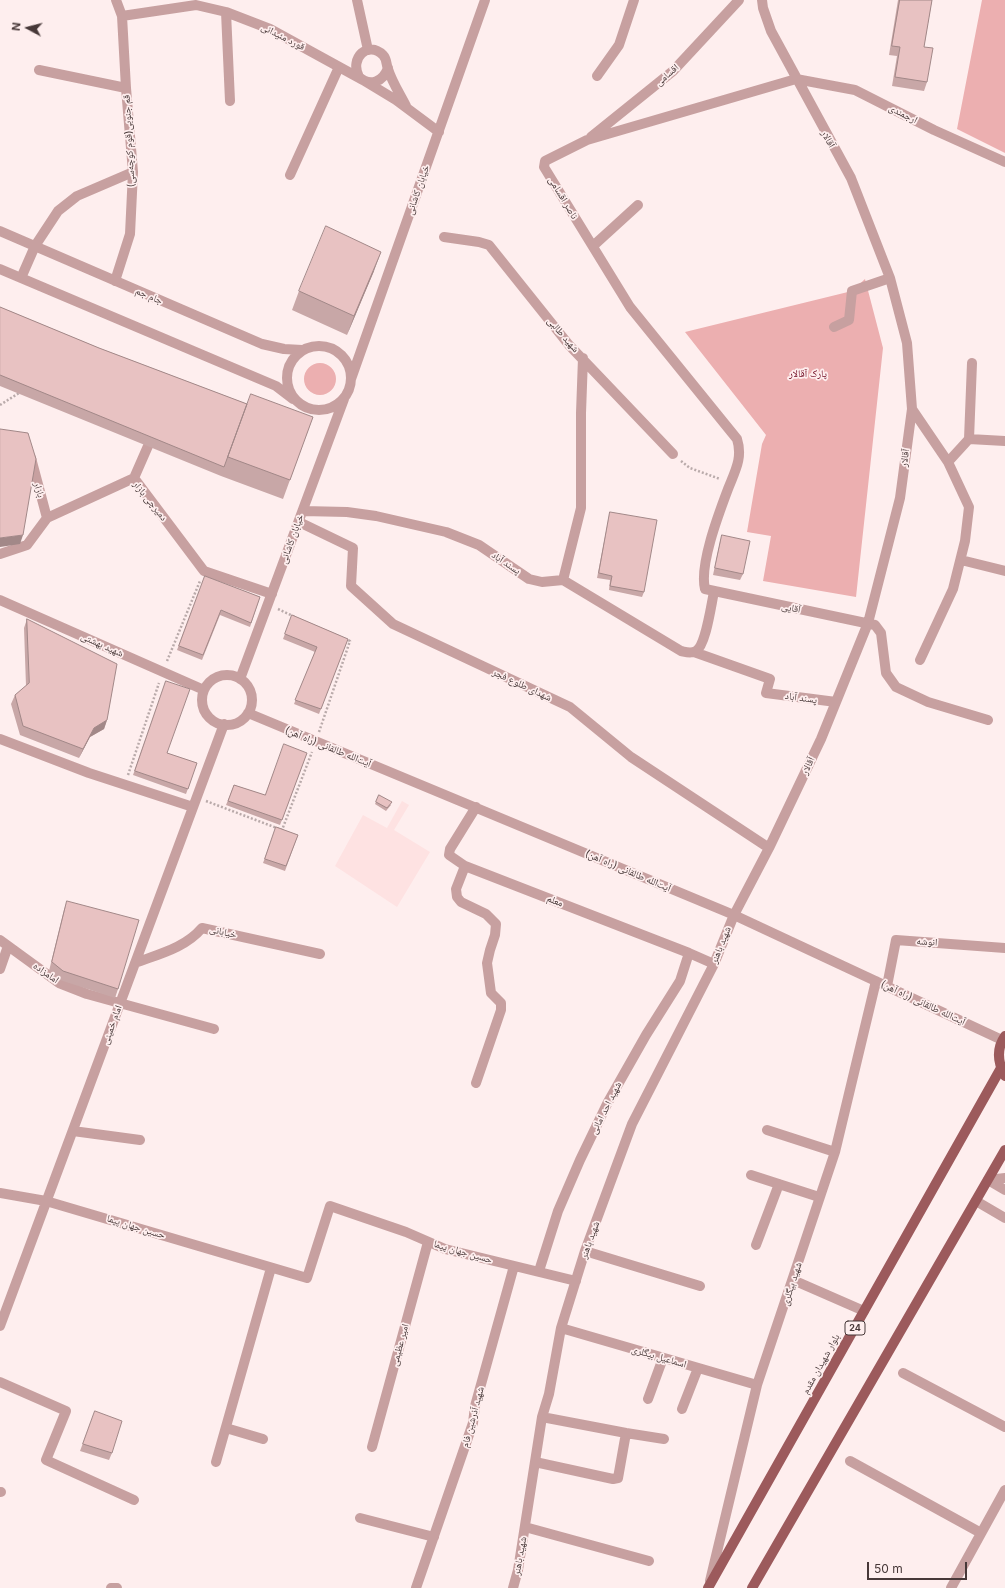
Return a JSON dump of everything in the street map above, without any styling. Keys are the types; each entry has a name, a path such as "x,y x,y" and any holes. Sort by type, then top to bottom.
{"main road":[{"name":"24","path":"1003,1072 999,1059 999,1049 1004,1038"},
{"name":"بلوار شهیدان مقدم","path":"709,1587 864,1311 1003,1072"},
{"path":"752,1588 1005,1150"}],"street":[{"name":"قم جنوبی(قوم کوچه‌سی)","path":"115,281 130,234 133,172 122,16 116,0"},
{"path":"357,0 368,50 359,56 356,61 356,72 363,80 368,82 379,81 383,78 388,68"},
{"name":"خیابان کاشانی","path":"351,379 486,0"},
{"path":"597,76 619,45 634,0"},
{"name":"اقسامی","path":"587,140 673,71 739,0"},
{"name":"آقالار","path":"734,915 769,848 820,739 868,623 900,498 912,409 908,343 890,278 851,178 818,121 771,31 762,8 762,0"},
{"name":"قورد مئیدانی","path":"122,16 196,5 226,12 270,29 363,80 408,108 439,132"},
{"path":"226,12 230,101"},
{"name":"قورد مئیدانی","path":"368,50 373,50 382,54 408,108"},
{"path":"290,175 339,67"},
{"path":"39,70 126,88"},
{"name":"ناصر اقسامی","path":"730,483 739,459 740,448 737,439 630,306 544,167 545,161 587,140 796,79"},
{"name":"ارجمندی","path":"796,79 855,90 934,130 1005,162"},
{"path":"21,278 35,246 58,211 77,196 133,172"},
{"path":"593,246 638,205"},
{"name":"جام جم","path":"0,231 262,344 279,348 302,350"},
{"name":"شهید طالبی","path":"444,237 479,242 489,245 569,345 673,454"},
{"path":"0,269 276,386 302,406 313,410 324,410 336,406 344,399 350,388 350,369 340,353 332,348 312,346 302,350 293,358 288,367 286,378 288,389 294,399"},
{"path":"834,327 849,320 852,291 890,278"},
{"path":"563,580 581,508 581,413 583,358"},
{"path":"948,462 969,439 972,363"},
{"name":"خیابان کاشانی","path":"240,679 344,399"},
{"path":"912,409 948,462 969,507 965,541 953,589 920,660"},
{"path":"969,439 1005,441"},
{"path":"134,478 148,446"},
{"name":"بازار","path":"28,449 47,518"},
{"name":"دمیرچی بازار","path":"0,554 27,545 47,518 134,478 204,571"},
{"path":"694,652 699,648 704,638 714,592 705,589 704,572 709,548 730,483"},
{"name":"پسند آباد","path":"302,511 347,512 376,516 446,532 479,545 529,579 542,582 563,580 681,651 687,653 694,652 770,679 766,693 836,702"},
{"name":"شهدای طلوع فجر","path":"299,522 353,548 352,586 393,624 570,707 631,757 769,848"},
{"path":"961,560 1005,571"},
{"path":"204,571 272,594"},
{"name":"آقایی","path":"714,592 868,623"},
{"name":"شهید بهشتی","path":"0,600 204,690"},
{"path":"868,623 875,625 881,633 886,673 896,687 928,702 988,720"},
{"path":"224,675 232,675 240,679 246,684 252,698 248,713 237,722 224,724 216,722 205,712 202,698 204,690 208,683 215,678 224,675"},
{"name":"(راه آهن) آیت‌الله طالقانی","path":"248,713 734,915 1004,1038"},
{"name":"امام خمینی","path":"0,1326 224,724"},
{"path":"0,739 49,758 125,784 195,802"},
{"name":"معلم","path":"476,808 450,849 449,855 465,866 714,964"},
{"path":"465,866 456,889 457,897 461,902 486,914 496,924 495,935 487,963 491,992 501,1003 501,1010 476,1083"},
{"name":"شهید باهنر","path":"513,1588 518,1570 542,1417 549,1394 561,1328 585,1251 632,1124 714,964 734,915"},
{"name":"خیابانی","path":"135,963 178,947 194,937 202,928 320,954"},
{"name":"انوشه","path":"887,986 896,940 1005,948"},
{"path":"0,969 4,943"},
{"name":"امامزاده","path":"4,943 59,983 87,994 214,1029"},
{"name":"شهید احد امانی","path":"539,1271 558,1211 580,1160 612,1096 646,1035 680,981 689,953"},
{"name":"شهید بیگلری","path":"709,1587 757,1385 793,1280 834,1152 876,981"},
{"path":"767,1130 834,1152"},
{"path":"72,1131 140,1140"},
{"path":"751,1175 819,1197"},
{"path":"988,1180 1005,1178"},
{"path":"988,1180 1005,1190"},
{"path":"756,1245 779,1184"},
{"name":"حسین جهان پیما","path":"0,1193 46,1201 307,1278 330,1206 406,1232 445,1249 576,1281"},
{"path":"976,1201 1005,1218"},
{"name":"امیر عظیمی","path":"372,1447 428,1242"},
{"path":"585,1251 700,1286"},
{"name":"شهید آذرشین فام","path":"416,1588 473,1423 475,1406 514,1266"},
{"path":"216,1462 271,1268"},
{"path":"793,1280 864,1311"},
{"name":"اسماعیل بیگلری","path":"561,1328 757,1385"},
{"path":"648,1399 663,1358"},
{"path":"682,1409 698,1368"},
{"path":"903,1373 1005,1428"},
{"path":"0,1382 66,1411 46,1460 134,1500"},
{"path":"542,1417 664,1439"},
{"path":"226,1428 263,1439"},
{"path":"535,1462 613,1479 618,1478 626,1433"},
{"path":"850,1461 981,1533"},
{"path":"951,1588 1005,1490"},
{"path":"360,1518 434,1537"},
{"path":"524,1527 649,1561"},
{"path":"111,1588 117,1588"}],"path":[{"path":"0,405 19,393"},
{"path":"673,454 690,468 730,483"},
{"path":"125,784 163,672 204,571"},
{"path":"268,605 302,620"},
{"path":"195,802 282,830 316,742 350,641 343,638"}],"shaded area":[{"path":"402,801 409,805 394,830 430,852 397,907 335,866 363,815 387,828"}],"green space":[{"path":"982,0 1005,0 1005,153 957,129"},
{"name":"پارک آقالار","path":"865,279 883,348 856,597 763,581 771,536 747,532 762,444 766,435 685,332 852,291"},
{"path":"317,363 323,363 333,370 336,379 335,385 329,392 323,395 317,395 307,388 304,382 304,376 311,366"}],"building":[{"path":"900,0 932,0 924,47 933,48 927,82 895,77 900,47 892,46"},
{"path":"326,226 381,252 354,316 299,291"},
{"path":"0,307 99,348 247,404 224,467 0,375"},
{"path":"251,394 313,417 290,480 228,457"},
{"path":"0,429 28,433 36,459 23,535 0,538"},
{"path":"610,512 657,520 644,592 610,586 612,576 599,573"},
{"path":"722,535 750,541 743,574 715,568"},
{"path":"205,576 260,597 251,623 221,610 203,655 179,646"},
{"path":"292,615 348,639 321,709 295,700 317,647 285,634"},
{"path":"27,619 117,664 107,720 94,728 83,749 23,726 15,695 29,683"},
{"path":"166,681 190,689 167,753 197,763 188,789 135,771"},
{"path":"284,744 307,753 282,820 228,801 234,785 265,795"},
{"path":"379,795 392,802 387,808 376,802"},
{"path":"276,827 298,835 286,866 265,859"},
{"path":"67,901 139,920 118,989 63,971 52,962"},
{"path":"95,1411 122,1421 112,1453 83,1444"}]}
